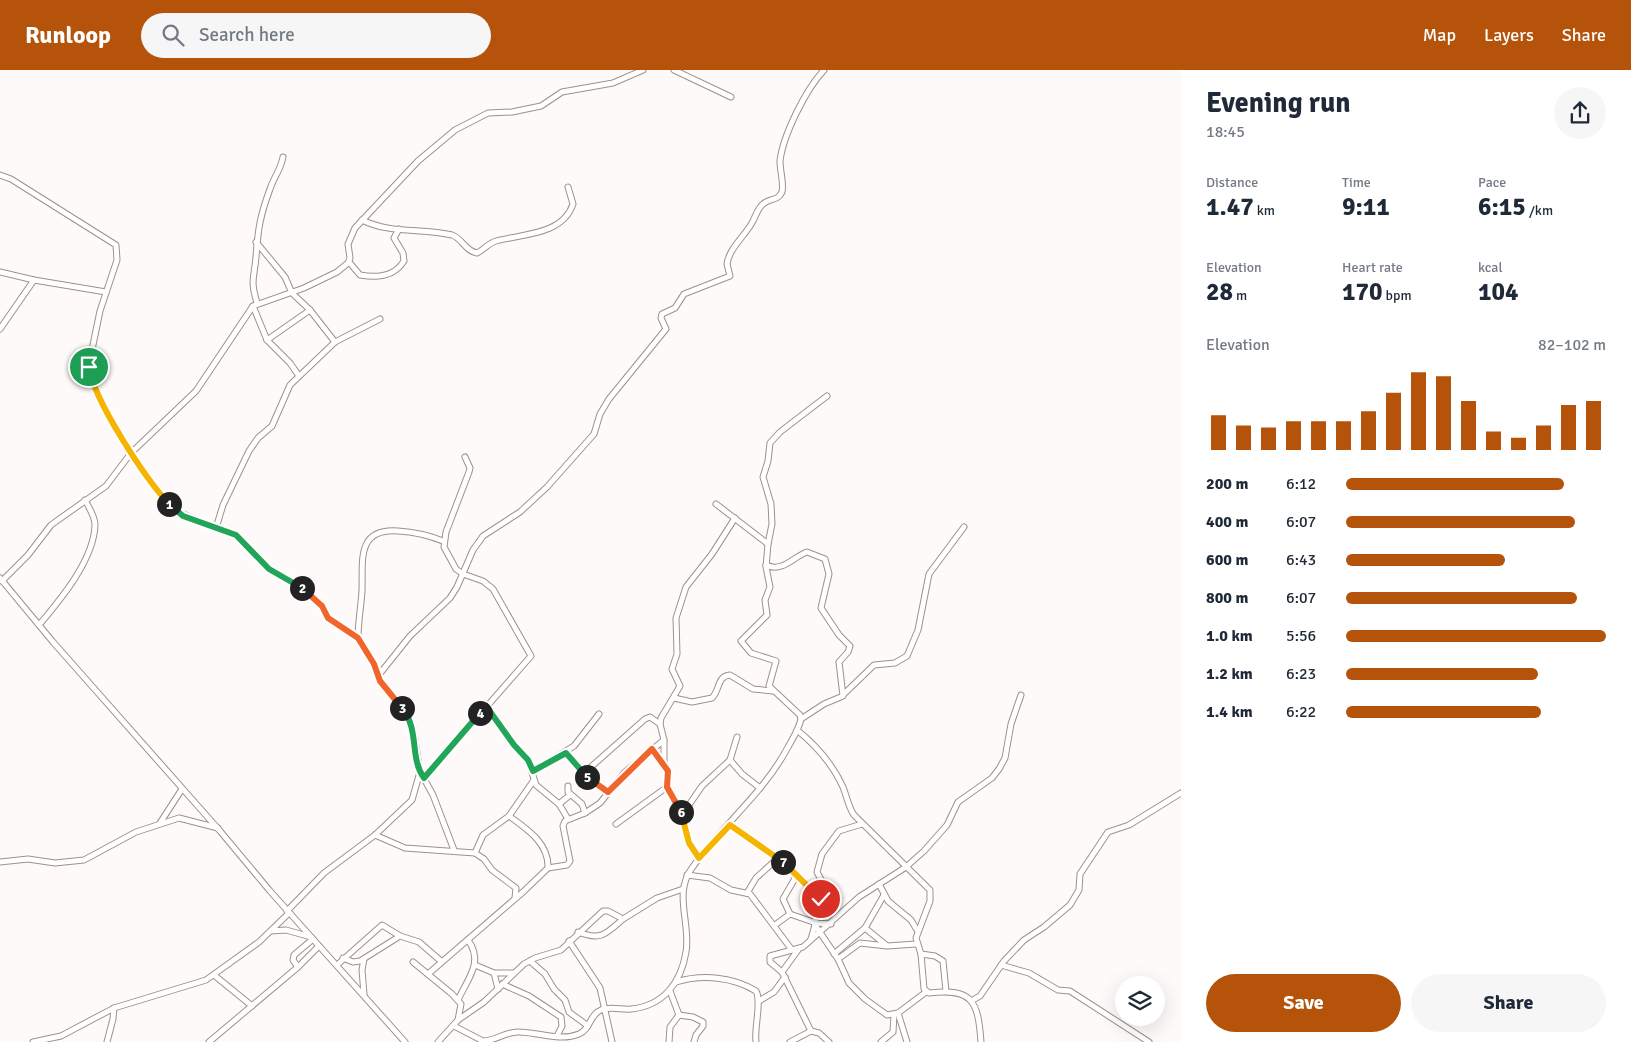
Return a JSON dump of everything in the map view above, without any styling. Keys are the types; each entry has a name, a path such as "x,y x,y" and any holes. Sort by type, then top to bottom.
{"street":[{"path":"399,229 394,238 403,253 404,261 393,273 381,276 360,275 349,262 349,239 355,228 418,161 461,125 488,114 522,111 541,106 567,91 613,83 643,70"},
{"path":"674,70 731,97"},
{"path":"378,676 410,636 450,598 463,574 472,550 483,536 520,512 547,487 594,434 600,414 609,398 666,329 661,318 662,314 675,308 684,294 730,276 727,264 728,257 748,229 761,206 768,201 776,199 782,192 780,160 785,143 807,94 824,70"},
{"path":"283,157 281,168 274,179 261,214 256,242 256,258 251,280 255,304 268,340 290,363 299,376"},
{"path":"0,175 11,179 116,245 117,260 106,292 88,369 105,410 131,453 161,496 176,511 183,516 240,538 269,569 308,592 322,606 328,618 358,638 374,664 378,676 409,718 414,735 420,772 454,850"},
{"path":"362,220 380,228 453,235 470,251 477,253 496,241 522,237 560,222 568,214 573,204 568,187"},
{"path":"256,242 285,277 292,293 310,310 335,342"},
{"path":"349,262 330,276 292,293 255,304 200,386 131,453 111,481 51,525 28,555 1,579 39,625 218,828 288,912 405,1042"},
{"path":"0,272 34,280 106,292"},
{"path":"0,329 34,280"},
{"path":"268,340 310,310"},
{"path":"216,528 223,505 250,451 258,438 272,426 287,389 335,342 380,319"},
{"path":"771,688 776,661 751,653 741,641 767,615 765,600 770,587 766,565 772,524 771,504 763,477 770,443 780,432 827,396"},
{"path":"424,778 530,656 493,589 483,581 463,574 451,564 443,541 469,472 470,468 465,457"},
{"path":"39,625 74,579 89,548 95,524 93,514 85,500"},
{"path":"716,504 768,544"},
{"path":"664,763 664,740 660,724 680,686 672,669 677,654 675,625 677,613 686,587 712,554 735,518"},
{"path":"454,1026 483,1041 519,1032 558,1036 580,1034 598,1011 604,1008 631,1009 649,1006 659,1001 670,991 676,982 687,950 683,889 687,875 699,858 730,825 778,766 801,719 824,704 841,698 874,665 895,662 907,656 918,630 929,574 964,528"},
{"path":"358,638 362,593 362,562 370,538 380,531 395,530 423,533 443,541"},
{"path":"767,576 773,568 787,564 807,552 825,559 828,574 821,608 839,635 850,646 848,652 839,662 845,693"},
{"path":"766,565 773,568"},
{"path":"674,698 692,702 712,698 720,680 726,675 730,675 753,690 764,691 771,688"},
{"path":"771,688 800,715 801,719"},
{"path":"811,1031 784,974 770,962 770,956 795,950 809,942 831,924 851,903 906,867 924,852 942,831 962,798 988,781 999,769 1005,758 1011,724 1021,695"},
{"path":"486,706 514,745 528,760 533,771 534,780 540,790 559,804 568,819"},
{"path":"533,771 566,753 581,740 592,721 599,714"},
{"path":"583,774 645,719 650,717 660,724"},
{"path":"797,730 824,754 843,788 849,808 862,824 927,886 931,896 917,930 916,944 921,954 923,984 926,992"},
{"path":"682,815 702,786 730,760 737,737"},
{"path":"428,974 548,868 567,865 570,861 563,826 568,819 585,813 600,803 608,792 652,749 664,740"},
{"path":"652,749 664,763 669,775 667,787 682,815 689,843 699,858"},
{"path":"566,753 583,774 608,792"},
{"path":"730,760 742,774 760,788"},
{"path":"33,1042 61,1036 114,1008 141,1001 172,988 198,983 214,975 243,955 271,931 324,873 375,835 412,800 420,772"},
{"path":"475,853 483,835 509,816 534,780"},
{"path":"568,786 570,795 582,804 585,813"},
{"path":"616,824 667,787"},
{"path":"160,823 182,789"},
{"path":"971,1001 980,996 1001,965 1024,940 1044,927 1070,905 1078,890 1080,874 1108,832 1130,824 1181,793"},
{"path":"559,804 570,795"},
{"path":"509,816 532,834 547,851 548,868"},
{"path":"0,862 28,859 55,863 84,860 136,832 160,823 186,818 218,828"},
{"path":"809,942 815,924 816,911 827,891 817,872 822,854 839,831 862,824"},
{"path":"730,825 778,858 821,899"},
{"path":"375,835 405,848 475,853 484,859 492,870 523,892"},
{"path":"747,893 756,878 778,858"},
{"path":"687,875 710,878 731,890 747,893 795,950"},
{"path":"797,875 783,899 790,914 815,924 831,924"},
{"path":"879,884 884,895 894,907 911,920 917,930"},
{"path":"515,898 516,888"},
{"path":"578,932 597,937 603,936 623,919 656,898 683,889"},
{"path":"836,956 865,928 884,895"},
{"path":"561,950 578,932 603,911 608,911 623,919"},
{"path":"775,925 790,914"},
{"path":"815,924 836,956 844,975 857,992 887,1015 896,1014 926,992 946,991 958,993 975,1005 980,1041"},
{"path":"336,964 380,926 385,925 400,936 419,942 442,962"},
{"path":"865,928 887,946"},
{"path":"271,931 286,930 312,938"},
{"path":"391,940 393,932"},
{"path":"344,958 353,962 364,959 400,936"},
{"path":"298,967 293,960 294,955 312,938"},
{"path":"458,1000 475,965 476,952 468,940"},
{"path":"569,941 600,988 612,1042"},
{"path":"836,956 860,943 887,946 916,944"},
{"path":"209,1042 320,946"},
{"path":"458,1020 471,1014 514,973 530,961 561,950 574,950"},
{"path":"759,1001 774,992 795,950"},
{"path":"921,954 935,956 943,961 946,991"},
{"path":"364,959 362,970 364,995"},
{"path":"530,961 545,974 554,989 565,1000 569,1012 588,1026"},
{"path":"413,962 458,1000 461,1011 458,1020 438,1042"},
{"path":"475,965 494,973 514,973"},
{"path":"1001,965 1029,973 1058,990 1073,993 1149,1042"},
{"path":"494,973 500,987 529,996 561,1017 562,1026 558,1036"},
{"path":"214,975 252,1006"},
{"path":"676,982 698,977 736,981 756,992 759,1001 755,1028 756,1042"},
{"path":"670,991 679,1015"},
{"path":"107,1042 114,1008"},
{"path":"881,1042 893,1032 896,1014"},
{"path":"896,1014 907,1042"},
{"path":"669,1042 670,1027 679,1015"},
{"path":"679,1015 693,1017 703,1022 703,1026 696,1035 694,1042"},
{"path":"790,1042 811,1031 818,1033 829,1042"},
{"path":"445,1042 448,1032"},
{"path":"61,1036 62,1042"}],"route":[{"path":"89,367 88,369 105,410 131,453 169,505 183,516 236,535 269,569 308,592 322,606 333,623 358,638 374,664 380,681 409,718 413,728 418,765 424,778 486,706 514,745 528,760 533,771 566,753 590,781 608,792 626,772 652,749 668,771 667,787 682,815 689,843 699,858 730,825 778,858 821,899"}]}
